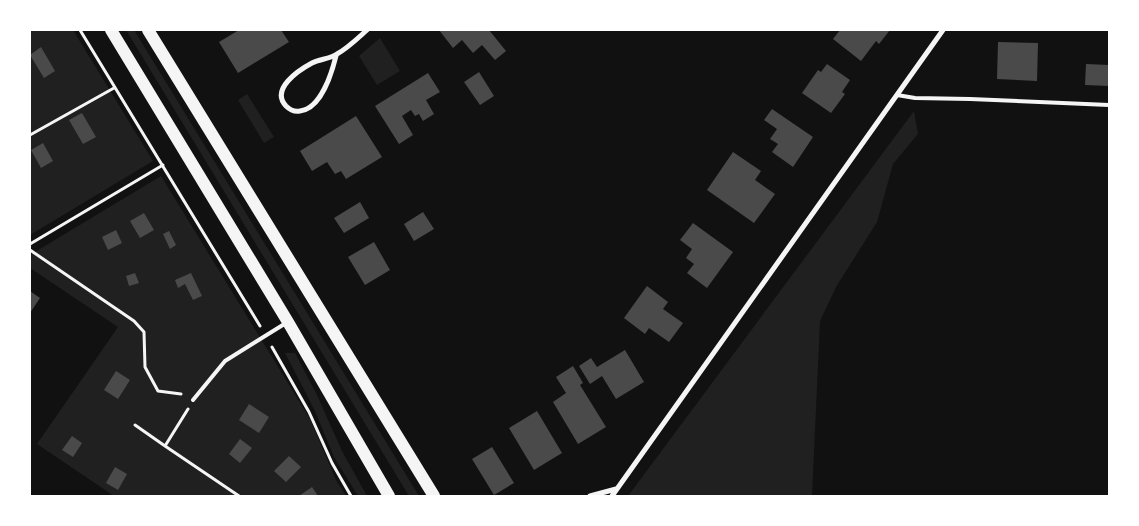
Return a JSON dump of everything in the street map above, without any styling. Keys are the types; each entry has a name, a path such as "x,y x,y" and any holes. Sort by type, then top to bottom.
{"main road":[{"path":"111,30 288,322 388,496"},
{"path":"148,30 434,496"}],"street":[{"path":"336,56 332,72 322,92 311,107 305,111 297,112 284,104 283,88 287,81 312,63 336,56 367,30"},
{"path":"612,496 943,30"},
{"path":"590,496 617,489"}],"lane":[{"path":"897,94 915,98 1109,105"},
{"path":"193,400 225,361 288,322"}],"path":[{"path":"80,30 266,336 310,412 332,463 351,496"},
{"path":"30,135 115,88"},
{"path":"30,244 163,165"},
{"path":"30,250 134,321 144,332 145,367 158,391 180,394 193,400 165,446"},
{"path":"135,425 239,496"}],"shaded area":[{"path":"30,30 73,30 153,161 30,235"},
{"path":"126,30 134,30 419,496 409,496"},
{"path":"380,38 400,71 377,85 359,56"},
{"path":"247,94 274,137 264,143 238,100"},
{"path":"914,111 918,134 893,164 877,222 836,287 820,321 812,496 628,496"},
{"path":"161,176 310,419 336,480 346,496 114,496 37,444 118,327 30,268 30,255"},
{"path":"285,353 295,353 317,395 342,451 367,496 358,496 334,457 314,409"}],"building":[{"path":"239,30 281,30 289,42 238,73 219,42"},
{"path":"439,30 489,30 506,51 495,60 482,45 473,53 462,40 453,48"},
{"path":"840,30 890,30 879,44 876,41 861,61 833,39"},
{"path":"998,42 1038,43 1037,81 997,79"},
{"path":"41,47 55,71 44,78 30,55"},
{"path":"827,64 850,80 842,92 845,94 831,113 802,93 818,70 821,72"},
{"path":"1086,64 1109,65 1109,86 1085,85"},
{"path":"479,72 494,96 480,105 464,82"},
{"path":"428,73 440,92 426,100 434,114 423,121 419,114 415,116 411,110 402,116 413,135 399,144 375,106"},
{"path":"772,109 813,137 793,167 772,152 778,144 770,139 777,129 764,120"},
{"path":"82,113 96,137 83,144 69,120"},
{"path":"356,116 382,157 346,179 341,171 335,174 327,162 312,171 300,151"},
{"path":"43,143 53,161 41,168 31,150"},
{"path":"733,152 761,171 755,180 775,194 754,223 707,190"},
{"path":"360,202 369,218 344,233 334,218"},
{"path":"423,212 434,229 414,241 404,224"},
{"path":"144,213 154,230 140,238 130,221"},
{"path":"693,223 733,252 707,288 687,273 694,264 686,258 692,249 680,240"},
{"path":"116,230 122,243 108,250 102,237"},
{"path":"169,231 176,245 170,249 163,234"},
{"path":"374,242 390,270 365,285 348,257"},
{"path":"135,273 139,283 129,286 126,276"},
{"path":"191,273 202,296 193,300 185,284 178,288 175,280"},
{"path":"647,286 668,302 663,309 683,323 669,342 649,328 645,334 624,318"},
{"path":"30,291 40,298 30,313"},
{"path":"625,350 644,382 616,399 602,376 590,384 579,366 591,358 597,367"},
{"path":"573,366 583,383 580,385 606,427 578,444 553,402 566,393 556,377"},
{"path":"116,371 130,380 118,399 104,390"},
{"path":"249,404 269,417 259,433 239,420"},
{"path":"537,411 562,453 534,470 509,428"},
{"path":"72,436 82,443 73,457 62,450"},
{"path":"240,439 252,448 240,463 229,454"},
{"path":"492,447 514,483 494,495 472,459"},
{"path":"289,456 301,467 286,482 274,471"},
{"path":"115,467 127,474 118,490 106,483"},
{"path":"312,487 318,496 299,496"}]}
